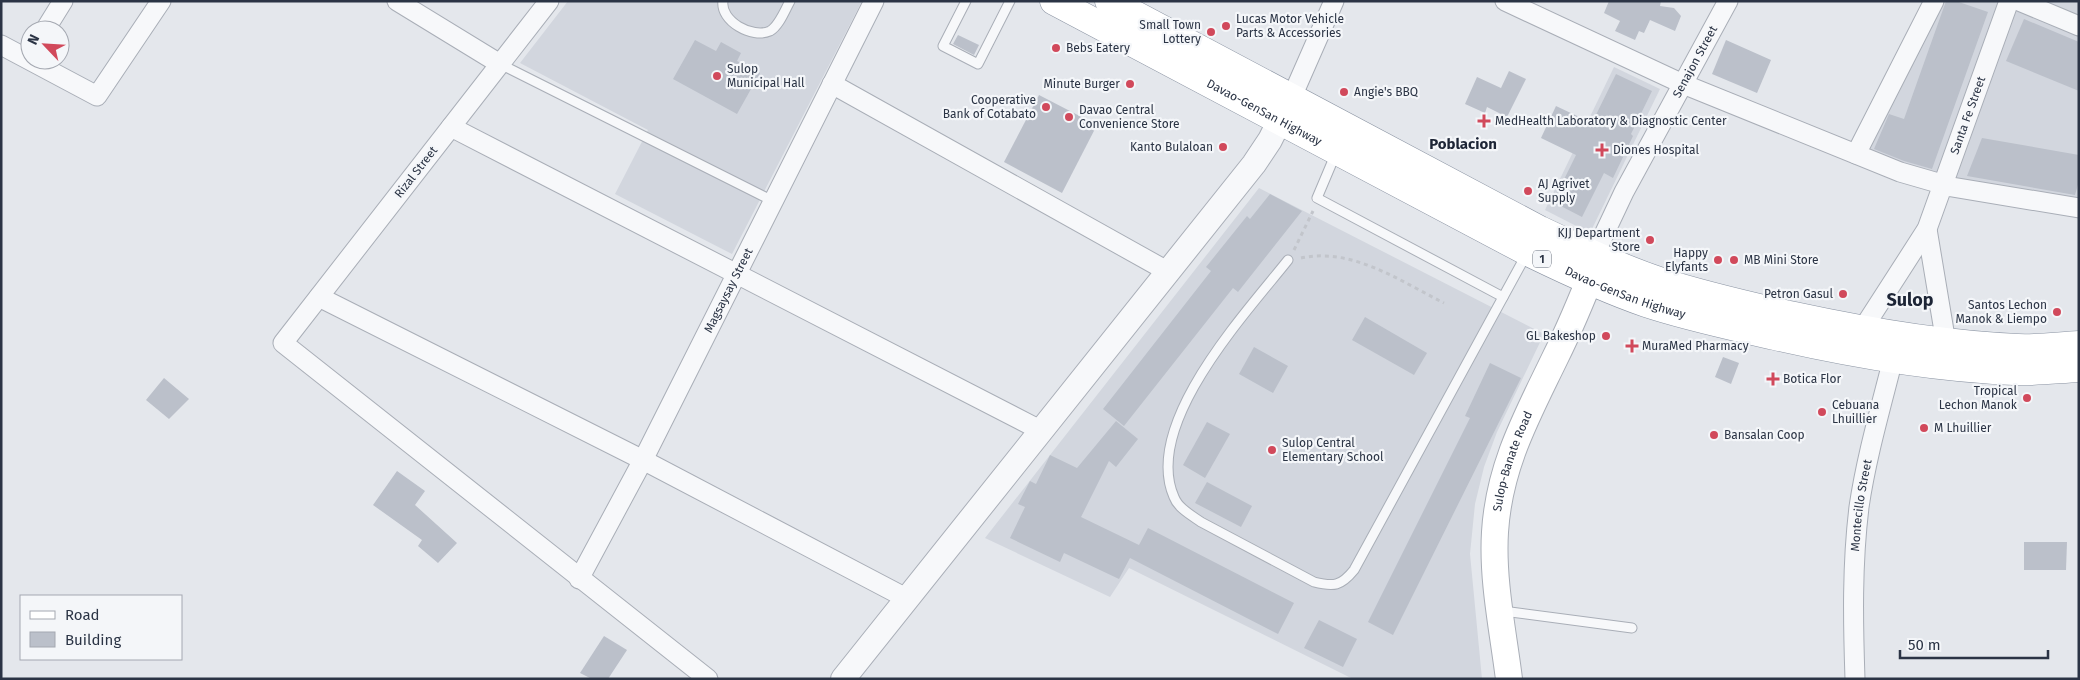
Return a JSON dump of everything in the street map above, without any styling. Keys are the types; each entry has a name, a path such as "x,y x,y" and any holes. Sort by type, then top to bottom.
{"highway":[{"name":"Davao-GenSan Highway","path":"1054,1 1285,111 1534,241 1594,269 1646,303 1716,323 1819,346 1896,348 1946,343 2020,348 2079,345"},
{"name":"Davao-GenSan Highway","path":"1109,1 1285,111"},
{"name":"Davao-GenSan Highway","path":"1594,269 1661,281 1728,301 1862,330 1896,348 1938,365 2016,371 2079,368"}],"main road":[{"name":"Sulop-Banate Road","path":"1509,679 1494,560 1495,531 1500,493 1506,465 1526,416 1563,340 1594,269"}],"street":[{"path":"51,20 63,1"},
{"path":"52,70 97,96 161,1"},
{"path":"397,1 500,64"},
{"name":"Rizal Street","path":"549,1 282,343 579,578"},
{"name":"Magsaysay Street","path":"579,578 643,460 874,1"},
{"path":"843,679 1254,164 1285,111 1334,1"},
{"path":"1506,1 1683,84 1900,172 1942,184 2079,208"},
{"name":"Senajon Street","path":"1594,269 1600,245 1612,216 1728,1"},
{"path":"1856,154 1934,1"},
{"name":"Santa Fe Street","path":"1862,330 1927,229 2009,1"},
{"path":"2019,1 2079,26"},
{"path":"1,45 20,53"},
{"path":"832,84 1167,271"},
{"path":"451,127 1040,430"},
{"name":"Santa Fe Street","path":"1927,229 1946,343"},
{"path":"319,297 643,460 906,598"},
{"name":"Montecillo Street","path":"1855,679 1852,598 1860,506 1872,443 1896,348"},
{"path":"579,578 708,679"}],"lane":[{"path":"723,1 723,11 727,18 748,30 763,33 774,28 790,1"},
{"path":"966,1 943,46 978,64 1010,1"},
{"path":"500,64 773,201"},
{"path":"1341,140 1318,198 1503,297"},
{"path":"1288,260 1210,360 1193,388 1180,414 1173,434 1168,459 1169,482 1174,498 1186,512 1201,522 1314,582 1338,585 1346,580 1354,570 1534,241"},
{"path":"1500,611 1632,628"}],"path":[{"path":"1288,260 1300,241 1318,198"},
{"path":"1288,260 1315,254 1334,255 1352,259 1444,303"}],"shaded area":[{"path":"568,1 862,1 732,254 615,194 648,130 520,63"},
{"path":"1941,1 2079,1 2079,202 1962,184 1865,151"},
{"name":"Diones Hospital","path":"1614,67 1660,89 1590,233 1545,210"},
{"name":"Sulop Central Elementary School","path":"1259,188 1544,334 1497,432 1484,467 1475,504 1470,554 1482,679 1353,679 1129,568 1110,597 985,538"}],"building":[{"path":"1609,1 1661,1 1660,6 1674,8 1681,16 1675,31 1650,20 1644,33 1639,31 1635,40 1615,31 1620,21 1604,13"},
{"path":"1946,1 1956,1 1988,12 1932,169 1904,161 1874,149 1889,114 1904,119"},
{"path":"2024,19 2079,42 2079,91 2006,61"},
{"path":"958,35 979,45 974,55 953,44"},
{"name":"Sulop Municipal Hall","path":"695,40 716,51 721,42 741,53 737,61 760,73 737,114 673,79"},
{"path":"1726,40 1771,60 1757,93 1712,74"},
{"path":"1509,71 1526,79 1507,117 1487,107 1485,113 1465,104 1477,77 1501,88"},
{"name":"Diones Hospital","path":"1616,74 1652,91 1631,134 1633,136 1613,178 1604,173 1582,217 1553,202 1576,155 1541,138 1556,106 1592,123"},
{"path":"1039,95 1097,125 1062,193 1004,162"},
{"path":"1982,138 2079,155 2079,181 2075,195 1967,176"},
{"path":"1270,194 1302,211 1238,292 1233,288 1124,426 1103,409 1211,271 1206,267 1247,216 1250,219"},
{"path":"1365,317 1427,353 1414,375 1352,340"},
{"path":"1254,347 1288,366 1273,393 1239,374"},
{"path":"1723,357 1739,363 1731,384 1715,377"},
{"path":"1490,363 1521,378 1393,635 1368,622 1470,418 1465,416"},
{"path":"164,378 189,399 169,419 146,400"},
{"path":"1116,421 1138,439 1116,467 1109,461 1081,517 1139,545 1148,528 1294,603 1278,634 1130,558 1119,579 1064,553 1060,562 1010,538 1025,507 1018,504 1030,481 1036,484 1050,455 1077,468"},
{"path":"1207,422 1230,434 1205,478 1183,465"},
{"path":"397,471 425,491 415,505 457,543 438,563 418,546 422,540 373,505"},
{"path":"1207,482 1252,506 1241,527 1195,503"},
{"path":"2024,542 2067,542 2066,570 2024,570"},
{"path":"1319,620 1357,639 1343,667 1304,648"},
{"path":"604,636 627,650 608,679 592,679 580,673"}],"place":[{"name":"Lucas Motor Vehicle Parts & Accessories","path":"1226,26"},
{"name":"Small Town Lottery","path":"1211,32"},
{"name":"Bebs Eatery","path":"1056,48"},
{"name":"Sulop Municipal Hall","path":"717,76"},
{"name":"Minute Burger","path":"1130,84"},
{"name":"Angie's BBQ","path":"1344,92"},
{"name":"Cooperative Bank of Cotabato","path":"1046,107"},
{"name":"Davao Central Convenience Store","path":"1069,117"},
{"name":"MedHealth Laboratory & Diagnostic Center","path":"1484,121"},
{"name":"Kanto Bulaloan","path":"1223,147"},
{"name":"Diones Hospital","path":"1602,150"},
{"name":"AJ Agrivet Supply","path":"1528,191"},
{"name":"KJJ Department Store","path":"1650,240"},
{"name":"Happy Elyfants","path":"1718,260"},
{"name":"MB Mini Store","path":"1734,260"},
{"name":"Petron Gasul","path":"1843,294"},
{"name":"Santos Lechon Manok & Liempo","path":"2057,312"},
{"name":"GL Bakeshop","path":"1606,336"},
{"name":"MuraMed Pharmacy","path":"1632,346"},
{"name":"Botica Flor","path":"1773,379"},
{"name":"Tropical Lechon Manok","path":"2027,398"},
{"name":"Cebuana Lhuillier","path":"1822,412"},
{"name":"M Lhuillier","path":"1924,428"},
{"name":"Bansalan Coop","path":"1714,435"},
{"name":"Sulop Central Elementary School","path":"1272,450"}],"district":[{"name":"Poblacion","path":"1463,144"},
{"name":"Sulop","path":"1910,300"}]}
